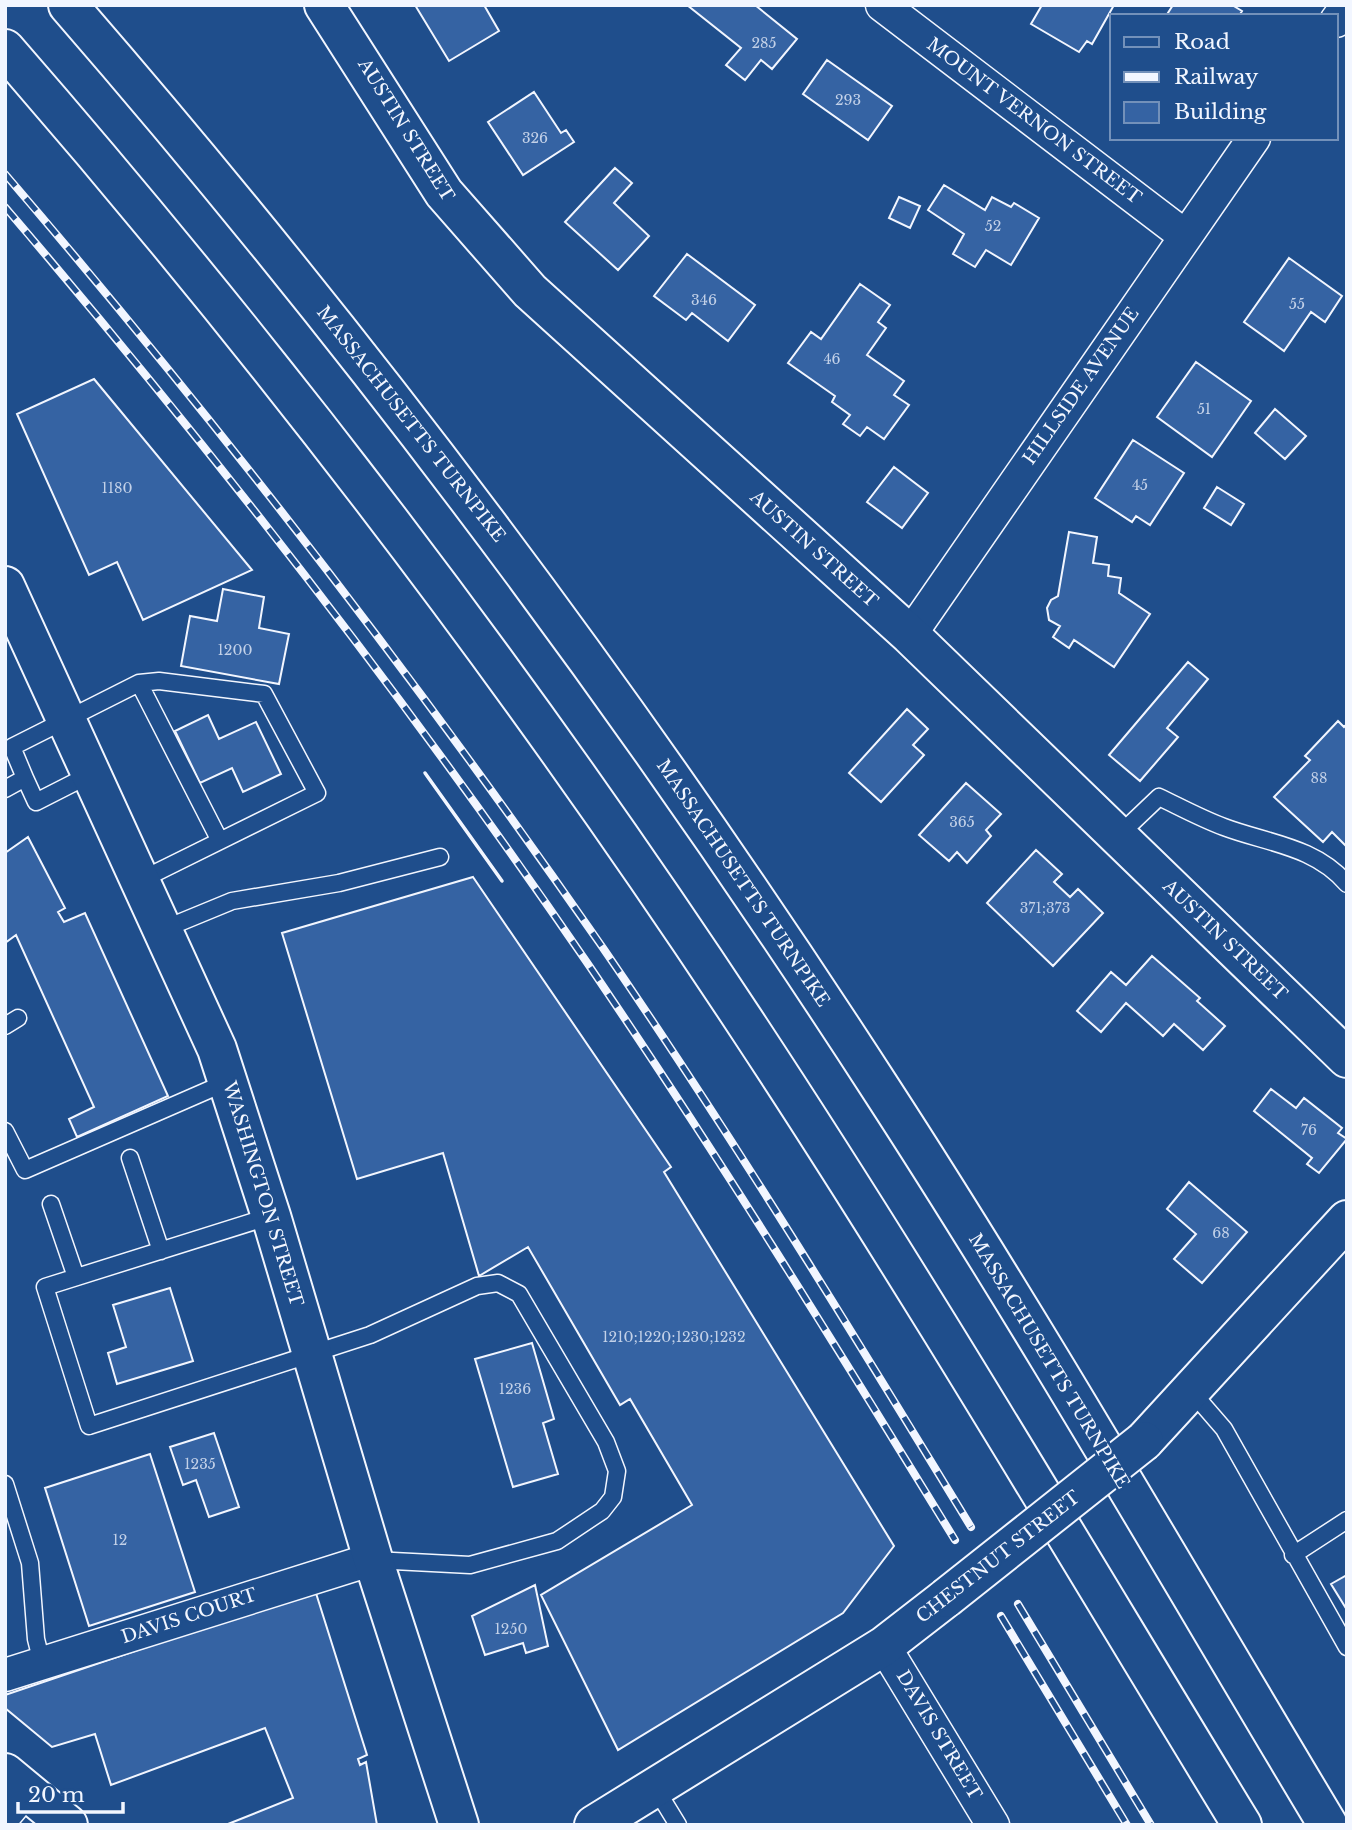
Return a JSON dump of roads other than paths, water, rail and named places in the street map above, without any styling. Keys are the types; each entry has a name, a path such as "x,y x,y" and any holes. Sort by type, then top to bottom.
{"main road":[{"name":"MASSACHUSETTS TURNPIKE","path":"68,5 271,245 367,366 513,558 684,795 926,1160 1328,1825"},
{"name":"AUSTIN STREET","path":"324,5 444,193 487,245 587,344 910,635 1347,1058"},
{"path":"5,49 125,190 369,493 600,807 887,1241 1242,1825"},
{"name":"WASHINGTON STREET","path":"5,586 164,929 229,1081 373,1559 459,1825"},
{"name":"CHESTNUT STREET","path":"594,1825 884,1646 1144,1441 1192,1392 1347,1220"},
{"path":"12,1793 68,1825"}],"street":[{"name":"MOUNT VERNON STREET","path":"882,5 1185,236"},
{"name":"HILLSIDE AVENUE","path":"910,635 1253,140"},
{"name":"DAVIS COURT","path":"5,1675 373,1559"},
{"name":"DAVIS STREET","path":"884,1646 993,1825"}],"lane":[{"path":"91,774 36,802 12,747 139,683 159,681 264,694 317,793 141,880"},
{"path":"139,683 220,841"},
{"path":"5,789 25,778"},
{"path":"1118,836 1159,797 1224,827 1289,844 1340,876 1347,884"},
{"path":"164,929 232,901 339,883 440,857"},
{"path":"5,1131 25,1170 229,1081"},
{"path":"130,1158 161,1251"},
{"path":"51,1204 76,1277"},
{"path":"271,1216 45,1287 89,1426 370,1335 477,1286 498,1283 519,1294 606,1442 617,1471 613,1497 602,1511 557,1541 470,1565 373,1559"},
{"path":"1192,1392 1223,1429 1347,1647"},
{"path":"5,1484 30,1563 36,1639 42,1663"},
{"path":"1293,1555 1347,1520"},
{"path":"656,1789 678,1825"}],"railway":[{"path":"5,174 239,457 388,651 533,848 651,1019 745,1163 971,1527"},
{"path":"5,207 158,390 307,578 520,866 636,1035 729,1178 955,1540"},
{"path":"1018,1604 1151,1825"},
{"path":"1001,1616 1127,1825"}]}
